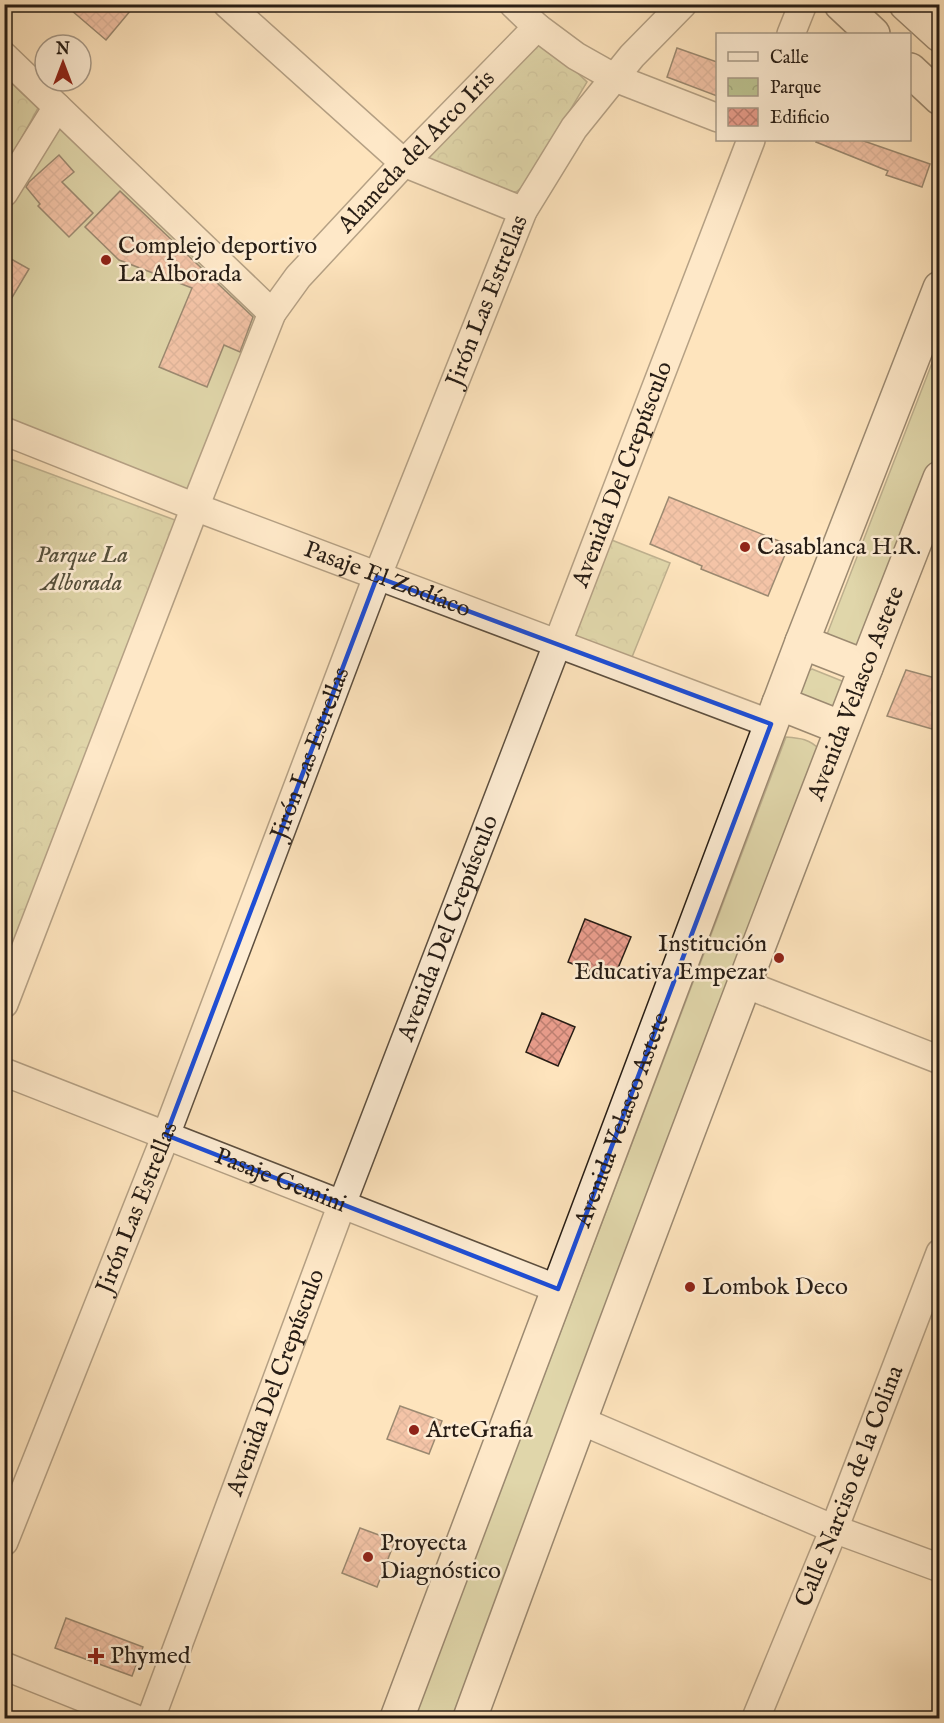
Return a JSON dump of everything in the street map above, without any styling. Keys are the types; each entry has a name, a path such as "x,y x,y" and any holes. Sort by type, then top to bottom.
{"main road":[{"path":"841,4 872,33"},
{"path":"906,4 939,35"},
{"path":"911,72 939,98"},
{"name":"Avenida Velasco Astete","path":"397,1719 802,642 939,288"},
{"name":"Avenida Velasco Astete","path":"470,1719 579,1420 842,728 866,667 931,524 939,478"},
{"path":"802,642 866,667"},
{"path":"775,714 842,728"}],"street":[{"path":"227,4 404,163 523,211"},
{"path":"513,4 537,27 576,56 615,78 716,118"},
{"name":"Jirón Las Estrellas","path":"4,1542 166,1135 377,577 523,211 574,128 632,56 683,4"},
{"path":"792,33 803,4"},
{"name":"Alameda del Arco Iris","path":"4,1004 272,313 298,277 404,163 537,27"},
{"path":"4,56 272,313"},
{"path":"4,194 57,106"},
{"name":"Avenida Del Crepúsculo","path":"151,1719 342,1204 751,141"},
{"name":"Pasaje El Zodíaco","path":"4,430 195,507 557,644 775,714"},
{"path":"745,984 939,1060"},
{"name":"Pasaje Gemini","path":"4,1072 558,1289"},
{"name":"Calle Narciso de la Colina","path":"756,1719 930,1305 939,1252"},
{"path":"579,1420 834,1529 939,1568"},
{"path":"4,1666 134,1719"}],"highlighted area":[{"path":"377,577 771,724 558,1289 166,1135"}],"green space":[{"path":"538,35 587,82 526,184 516,192 505,191 415,161"},
{"path":"5,77 38,108 5,168"},
{"name":"Complejo deportivo La Alborada","path":"57,121 260,312 190,492 5,417 5,209"},
{"path":"939,345 939,451 861,651 826,637"},
{"name":"Parque La Alborada","path":"5,457 183,523 5,983"},
{"path":"604,537 670,563 630,662 565,637"},
{"path":"812,669 847,683 838,713 798,702 806,672"},
{"path":"786,737 812,743 820,750 455,1718 414,1718"}],"building":[{"path":"64,4 136,4 106,40"},
{"path":"677,48 716,62 716,96 667,77"},
{"path":"864,141 930,164 922,187 886,175 888,171 816,142"},
{"path":"59,155 74,172 62,182 93,213 69,237 38,206 40,204 26,187"},
{"path":"120,191 253,317 240,352 224,345 207,387 159,367 192,288 119,260 85,227"},
{"path":"4,255 29,269 4,311"},
{"name":"Casablanca H.R.","path":"669,497 789,545 768,596 701,569 702,566 650,544"},
{"path":"906,670 939,679 939,731 887,716"},
{"path":"585,919 631,937 613,980 568,962"},
{"path":"542,1013 575,1027 558,1066 526,1052"},
{"name":"ArteGrafia","path":"400,1406 442,1421 429,1454 387,1439"},
{"name":"Proyecta Diagnóstico","path":"360,1528 395,1541 377,1587 342,1573"},
{"path":"66,1618 143,1647 132,1676 55,1648"}],"place":[{"name":"Complejo deportivo La Alborada","path":"106,260"},
{"name":"Casablanca H.R.","path":"745,547"},
{"name":"Institución Educativa Empezar","path":"779,958"},
{"name":"Lombok Deco","path":"690,1287"},
{"name":"ArteGrafia","path":"414,1430"},
{"name":"Proyecta Diagnóstico","path":"368,1557"},
{"name":"Phymed","path":"96,1656"}]}
